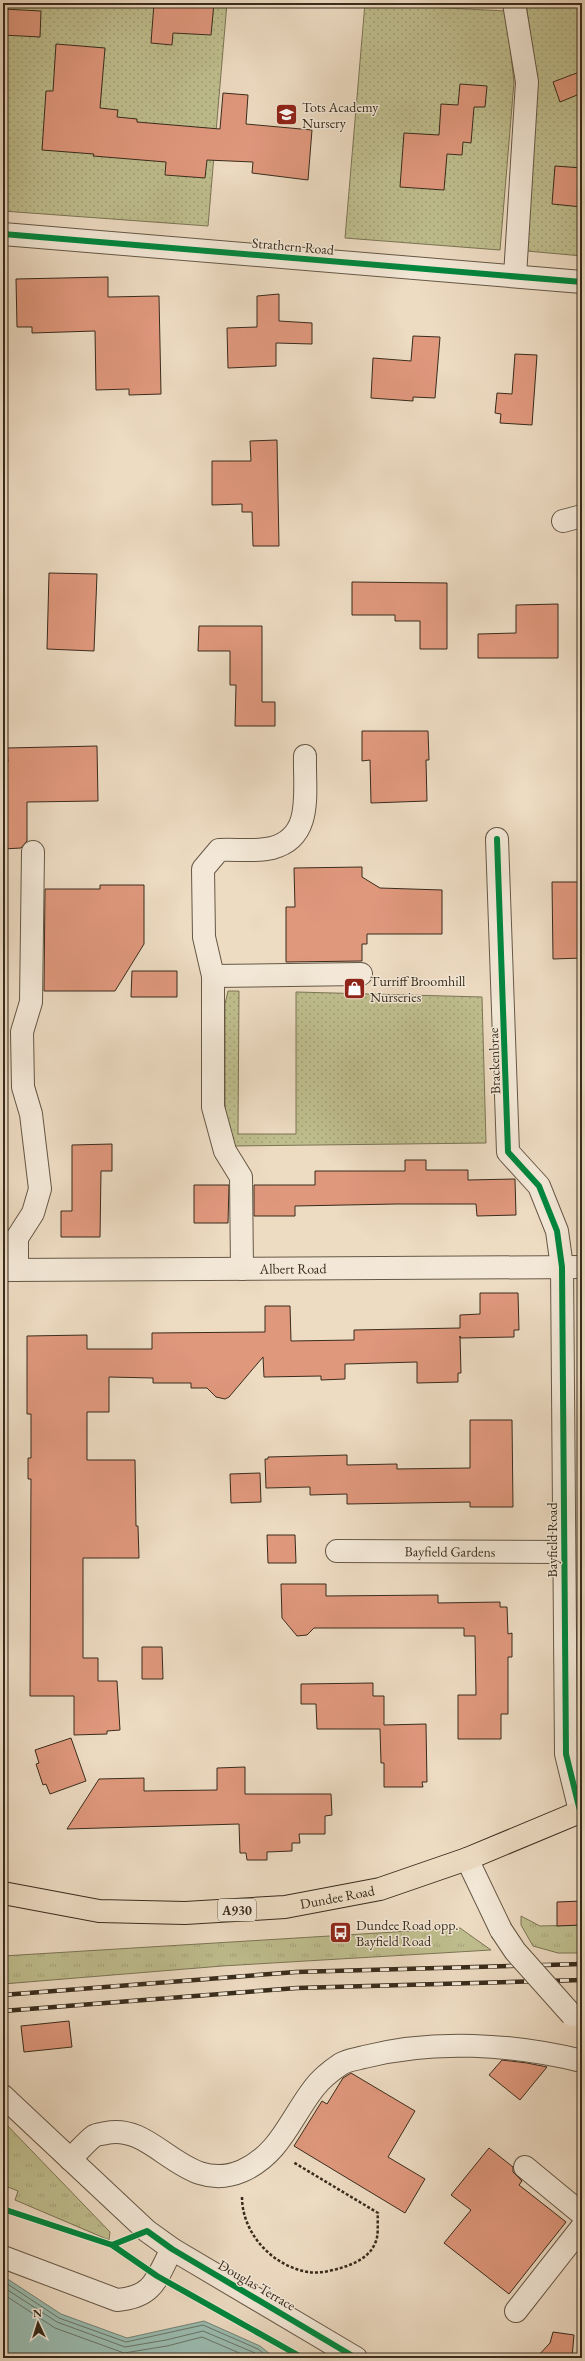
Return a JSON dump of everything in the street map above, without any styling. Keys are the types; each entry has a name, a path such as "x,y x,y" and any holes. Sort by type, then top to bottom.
{"main road":[{"name":"A930","path":"467,1859 581,1811"},
{"name":"Dundee Road","path":"3,1893 99,1910 185,1913 286,1907 380,1889 467,1859"}],"street":[{"path":"514,3 527,82 515,276"},
{"name":"Strathern Road","path":"3,234 582,282"},
{"path":"242,1269 241,1177 225,1151 213,1107 213,976 204,937 203,869 219,850 271,848 293,839 304,821 305,756"},
{"name":"Brackenbrae","path":"497,839 508,1152 539,1186 572,1267"},
{"path":"10,1270 18,1238 33,1212 40,1189 31,1114 23,1087 22,1032 31,1002 33,852"},
{"path":"213,976 361,974"},
{"name":"Albert Road","path":"10,1270 572,1267"},
{"name":"Bayfield Road","path":"572,1267 564,1552 566,1754 581,1811"},
{"name":"Bayfield Gardens","path":"337,1551 564,1552"},
{"path":"467,1859 501,1930 516,1951 577,2017"},
{"path":"70,2159 95,2135 116,2131 139,2137 189,2170 215,2176 241,2171 274,2150 314,2087 342,2063 384,2052 433,2046 545,2052 582,2061"},
{"name":"Douglas Terrace","path":"3,2096 147,2231 172,2249 356,2358"},
{"path":"525,2167 582,2214"},
{"path":"516,2311 582,2227"},
{"path":"3,2258 117,2300 132,2299 149,2291 172,2249"}],"path":[{"path":"241,2171 242,2207 254,2239 279,2260 308,2272 334,2270 362,2260 376,2241 378,2213 274,2150"}],"green space":[{"path":"3,3 227,3 208,226 3,211"},
{"path":"365,3 428,3 428,7 506,11 514,82 500,250 345,238"},
{"path":"526,3 582,3 582,256 527,251 537,84"},
{"path":"228,991 239,991 238,1134 296,1134 296,992 482,997 486,1143 233,1146 225,1116 225,1004"},
{"path":"521,1916 540,1926 582,1925 582,1953 558,1953 533,1946 521,1925"},
{"path":"460,1928 491,1950 222,1966 3,1984 3,1956"},
{"path":"3,2121 110,2232 109,2240 15,2200 18,2191 3,2185"}],"water":[{"path":"3,2276 61,2314 127,2338 204,2321 260,2346 275,2358 3,2358"}],"building":[{"path":"154,3 214,3 211,35 173,33 172,45 151,43"},
{"path":"3,9 41,11 40,37 3,35"},
{"path":"56,44 105,48 100,108 118,110 117,117 137,119 137,122 220,129 223,93 248,95 246,124 312,130 308,180 252,173 253,162 207,160 205,178 165,175 166,162 42,150 46,91 53,91"},
{"path":"582,71 582,93 560,102 553,82"},
{"path":"460,84 487,86 485,107 474,107 471,143 463,142 462,155 447,154 444,190 400,187 404,133 439,135 441,104 458,105"},
{"path":"555,166 582,168 582,207 552,204"},
{"path":"108,277 108,297 159,296 161,394 129,395 129,389 96,390 95,331 32,333 32,327 17,327 16,279"},
{"path":"279,294 279,321 312,323 312,344 276,343 276,366 228,368 227,328 257,327 257,296"},
{"path":"413,336 440,337 435,398 413,397 413,401 371,398 373,358 411,361"},
{"path":"515,354 537,355 532,425 500,423 501,414 495,413 497,393 512,394"},
{"path":"277,440 279,546 253,546 252,512 242,512 242,504 212,505 212,461 251,461 250,441"},
{"path":"49,573 97,574 94,651 47,649"},
{"path":"352,582 447,583 447,649 420,649 420,621 395,621 395,615 352,615"},
{"path":"558,604 558,658 478,658 478,634 516,633 516,605"},
{"path":"199,626 262,626 262,702 275,702 275,726 235,726 236,685 230,685 230,651 198,651"},
{"path":"362,731 428,731 429,760 426,760 427,801 371,803 370,760 362,761"},
{"path":"97,746 98,801 27,802 27,841 21,848 3,849 3,762 8,762 7,748"},
{"path":"362,867 362,877 380,888 442,890 442,934 367,934 367,944 362,944 362,961 286,962 286,907 295,907 294,868"},
{"path":"552,882 582,882 582,958 553,959"},
{"path":"100,885 144,885 144,944 115,991 44,991 45,889 100,889"},
{"path":"132,971 177,971 177,997 131,997"},
{"path":"112,1144 112,1171 101,1171 100,1237 61,1237 61,1211 72,1211 72,1145"},
{"path":"405,1160 426,1160 426,1170 468,1170 468,1180 515,1179 516,1215 477,1216 476,1204 396,1204 295,1206 295,1216 254,1216 254,1185 315,1185 315,1171 405,1171"},
{"path":"194,1185 229,1185 228,1223 194,1223"},
{"path":"480,1293 518,1293 519,1330 514,1330 514,1337 460,1338 461,1373 458,1373 458,1382 417,1383 417,1362 345,1364 345,1379 321,1380 321,1376 264,1377 263,1357 229,1397 225,1399 216,1397 207,1388 191,1388 191,1383 153,1383 153,1378 109,1377 109,1412 87,1412 87,1460 135,1460 136,1526 138,1526 139,1558 83,1558 83,1658 98,1658 98,1681 117,1681 120,1730 107,1731 107,1734 74,1735 74,1696 30,1696 31,1479 28,1479 28,1458 31,1458 31,1414 27,1414 27,1336 87,1335 87,1349 152,1349 152,1333 265,1332 265,1306 290,1306 291,1341 354,1340 354,1330 460,1328 460,1315 480,1314"},
{"path":"470,1420 512,1420 513,1507 470,1507 470,1502 347,1504 347,1494 310,1495 310,1487 266,1488 265,1459 268,1459 268,1457 347,1455 347,1465 397,1464 397,1469 470,1468"},
{"path":"260,1473 261,1502 231,1503 230,1474"},
{"path":"267,1535 295,1535 296,1563 268,1563"},
{"path":"281,1584 326,1584 326,1596 438,1595 438,1603 500,1602 500,1607 507,1607 508,1634 512,1633 512,1657 508,1657 508,1714 501,1714 501,1739 458,1739 458,1695 476,1695 475,1636 464,1636 464,1628 314,1628 307,1635 297,1636 282,1618"},
{"path":"142,1647 162,1647 163,1679 142,1679"},
{"path":"373,1683 373,1696 384,1696 384,1725 426,1724 427,1782 422,1782 423,1787 384,1787 384,1763 381,1763 380,1729 317,1729 316,1704 301,1704 301,1684"},
{"path":"71,1738 86,1781 50,1794 46,1784 43,1785 36,1764 39,1763 35,1750"},
{"path":"245,1767 245,1794 331,1794 332,1815 325,1816 325,1834 299,1834 300,1843 292,1843 292,1851 267,1852 267,1860 247,1860 246,1853 240,1853 239,1824 67,1829 99,1779 144,1778 144,1791 217,1790 217,1768"},
{"path":"582,1901 582,1925 557,1926 557,1902"},
{"path":"69,2021 72,2047 24,2052 21,2026"},
{"path":"502,2060 547,2067 520,2100 489,2075"},
{"path":"351,2073 415,2111 388,2157 425,2179 405,2213 294,2146 322,2101 327,2104 343,2078"},
{"path":"489,2148 513,2167 513,2172 522,2181 519,2185 566,2222 509,2294 444,2243 471,2210 451,2195"},
{"path":"553,2332 574,2335 572,2358 536,2358 550,2343"}],"railway":[{"path":"3,1995 296,1972 582,1964"},
{"path":"3,2011 297,1988 582,1980"}],"cycle path":[{"path":"3,234 582,282"},
{"path":"497,839 508,1152 539,1186 557,1231 562,1267 566,1754 580,1811"},
{"path":"3,2209 112,2245 147,2231 172,2249 356,2358"},
{"path":"112,2245 157,2276 303,2358"}],"place":[{"name":"Tots Academy Nursery","path":"287,115"},
{"name":"Turriff Broomhill Nurseries","path":"354,989"},
{"name":"Dundee Road opp. Bayfield Road","path":"341,1933"}]}
